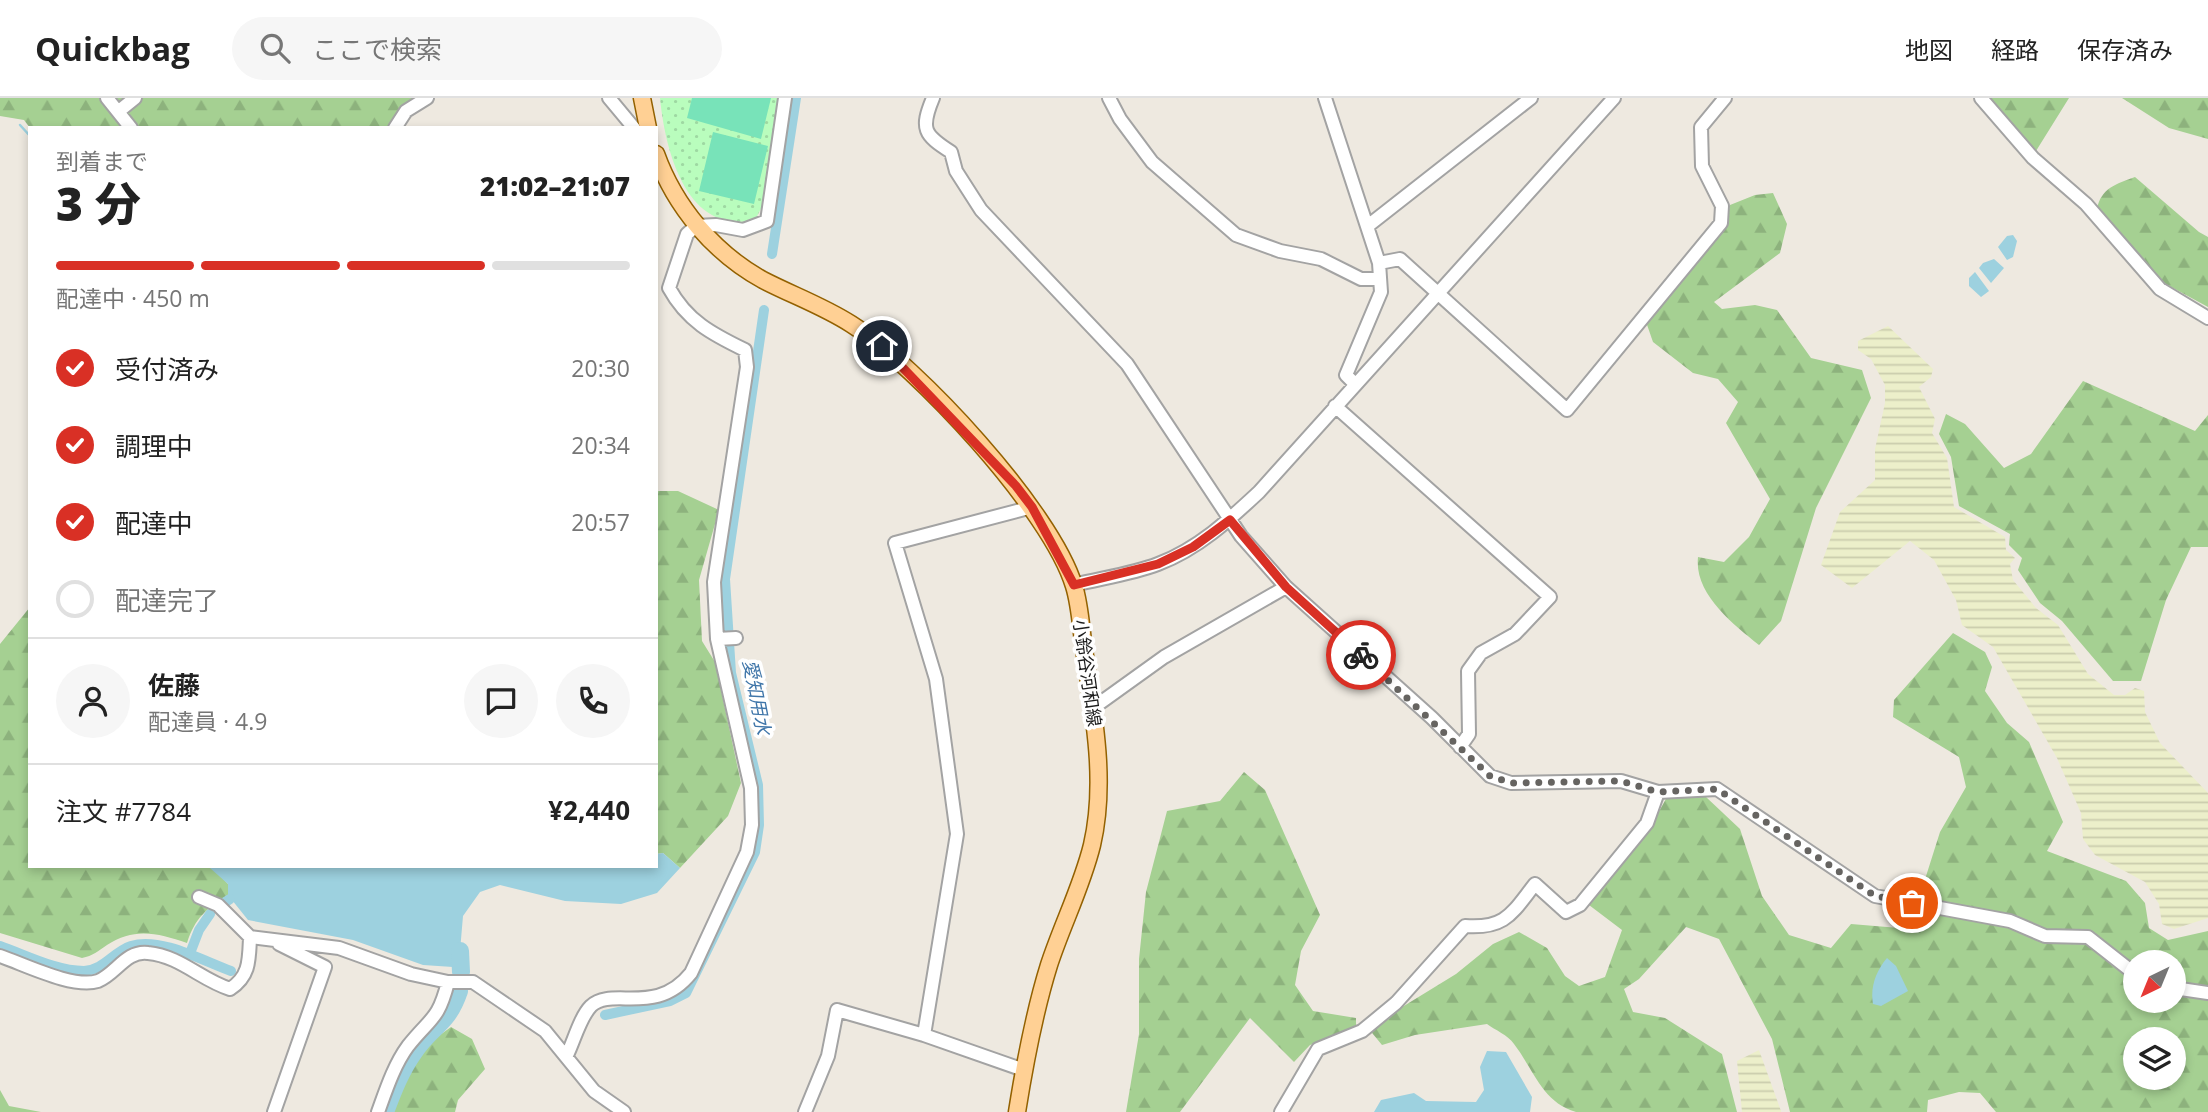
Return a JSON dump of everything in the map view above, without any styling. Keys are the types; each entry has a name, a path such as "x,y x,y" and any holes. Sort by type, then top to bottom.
{"main road":[{"path":"642,98 648,126"},
{"name":"小鈴谷河和線","path":"658,158 673,192 696,226 753,274 832,312 882,346 963,428 1032,507 1074,585 1093,708 1098,771 1092,844 1049,964 1017,1112"}],"street":[{"path":"107,98 130,126"},
{"path":"119,111 135,98"},
{"path":"396,126 406,111 426,98"},
{"path":"609,98 632,126"},
{"path":"567,1055 589,1007 600,999 640,1000 680,987 691,973 747,852 752,825 751,788 719,639 714,582 747,367 745,349 707,332 688,317 669,288 687,234 696,226 716,225 743,230 767,221 785,98"},
{"path":"933,98 925,127 928,137 951,152 956,171 981,210 1126,364 1230,520 1286,587 1490,776 1511,783 1621,781 1658,792 1717,789 1875,896 2010,921 2045,936 2088,937 2123,965"},
{"path":"1110,98 1120,119 1152,162 1236,235 1280,251 1321,259 1361,279 1380,279"},
{"path":"1325,98 1369,225 1379,263 1381,292 1346,375 1355,384"},
{"path":"1369,225 1531,98"},
{"path":"1074,585 1158,564 1193,547 1230,520 1259,492 1614,98"},
{"path":"1379,263 1400,259 1567,410 1721,223 1722,206 1702,166 1702,127 1725,98"},
{"path":"1982,98 2033,158 2086,204 2160,289 2208,318"},
{"path":"1335,406 1550,597 1514,634 1481,653 1468,671 1469,734 1460,747"},
{"path":"924,1035 957,834 936,679 895,543 1032,507"},
{"path":"1093,708 1164,657 1286,587"},
{"path":"719,639 736,638"},
{"path":"1281,1112 1318,1049 1362,1031 1388,1010 1465,926 1482,927 1505,922 1535,884 1566,912 1580,905 1647,823 1658,792"},
{"path":"199,897 218,905 250,937 339,948 411,974 448,982 473,982 544,1031 594,1090 624,1112"},
{"path":"0,956 75,982 98,981 132,956 146,952 200,971 213,984 230,989 243,981 248,964 250,937"},
{"path":"269,939 325,967 274,1112"},
{"path":"378,1112 393,1072 407,1047 440,1012 448,982"},
{"path":"2186,990 2208,993"},
{"path":"805,1112 828,1056 837,1010 924,1035 1024,1070"}],"green space":[{"path":"0,98 416,98 401,108 389,126 28,126 24,120 0,116"},
{"path":"660,98 781,98 764,203 755,220 731,221 712,215 696,202 674,164"},
{"path":"692,98 771,98 761,139 687,118"},
{"path":"1989,98 2069,98 2036,151"},
{"path":"2122,98 2208,98 2208,139 2169,128"},
{"path":"713,132 768,146 754,204 699,191"},
{"path":"2135,177 2208,237 2208,307 2162,282 2097,209 2106,191"},
{"path":"1773,193 1787,224 1780,253 1714,302 1722,309 1755,305 1777,310 1811,358 1862,370 1871,398 1816,508 1781,621 1759,645 1717,607 1698,571 1698,557 1724,562 1749,537 1770,499 1726,423 1738,402 1718,379 1693,373 1653,342 1645,319 1726,225 1730,205 1755,195"},
{"path":"1888,326 1933,369 1931,377 1919,387 1935,419 1932,433 1947,458 1954,507 2005,537 2006,550 2015,558 2010,564 2013,580 2036,608 2058,625 2088,674 2114,695 2125,695 2135,688 2144,691 2145,712 2160,743 2208,793 2208,918 2174,929 2162,924 2159,904 2145,882 2095,855 2083,839 2081,813 2057,758 1993,647 1962,625 1956,600 1934,560 1910,541 1852,588 1821,565 1840,512 1875,480 1875,449 1885,403 1885,385 1871,359 1858,350 1858,341"},
{"path":"2083,381 2195,431 2208,415 2208,547 2191,547 2166,600 2141,681 2113,681 2062,621 2040,603 2018,570 2022,558 2009,545 2010,534 1959,506 1951,457 1939,434 1946,414 1965,424 2004,468 2031,454"},
{"path":"658,491 678,491 719,510 699,580 702,641 715,662 741,783 728,816 680,868 663,853 658,854"},
{"path":"28,609 28,868 213,868 228,884 228,895 202,915 187,943 156,934 137,934 117,939 92,955 82,958 0,933 0,644"},
{"path":"1953,633 1985,652 1992,667 1985,691 2007,723 2029,742 2063,822 2047,851 2126,881 2145,903 2149,928 2168,940 2208,931 2208,1112 1996,1112 1980,1093 1959,1092 1928,1100 1927,1112 1790,1112 1772,1039 1719,939 1686,927 1639,979 1624,989 1633,1012 1665,1018 1722,1054 1737,1112 1576,1112 1555,1101 1511,1041 1487,1024 1415,1035 1382,1045 1368,1028 1456,974 1493,944 1519,932 1547,948 1565,976 1579,986 1605,977 1622,930 1589,905 1651,826 1667,797 1706,797 1740,829 1762,896 1789,935 1831,948 1851,924 1899,928 1921,892 1940,832 1966,787 1959,757 1893,717 1894,700"},
{"path":"1244,772 1265,790 1320,915 1301,951 1295,985 1313,1011 1356,1018 1356,1028 1310,1045 1294,1062 1250,1018 1180,1112 1126,1112 1139,1034 1139,959 1146,892 1167,811 1220,801"},
{"path":"451,1027 472,1039 485,1069 458,1100 455,1112 391,1112 419,1050"},
{"path":"1759,1050 1781,1112 1742,1112 1737,1061"},
{"path":"0,1090 9,1106 41,1112 0,1112"}],"water":[{"path":"2013,235 2017,241 2013,257 2007,260 1998,247 2007,236"},
{"path":"1994,259 2004,268 1991,283 1979,268 1983,263"},
{"path":"1975,272 1989,291 1981,297 1969,286 1969,278"},
{"path":"663,853 680,868 657,893 621,904 565,901 500,885 480,892 463,916 460,951 453,967 423,965 353,940 248,920 228,895 228,884 210,868 658,868 658,854"},
{"path":"1887,958 1896,966 1908,991 1881,1006 1873,1004 1872,991 1877,974"},
{"path":"1487,1051 1506,1052 1532,1097 1530,1112 1374,1112 1381,1100 1414,1093 1426,1101 1476,1102 1484,1090 1480,1067"}],"waterway":[{"name":"愛知用水","path":"772,254 796,98"},
{"path":"20,125 28,134"},
{"name":"愛知用水","path":"605,1015 670,1001 686,993 755,852 759,825 758,785 731,673 725,579 764,310"},
{"name":"愛知用水","path":"224,903 230,899"},
{"name":"愛知用水","path":"189,956 199,930 210,914"},
{"name":"愛知用水","path":"0,946 52,965 84,971 97,968 131,946 155,945 182,951 231,971"},
{"path":"460,951 461,972"},
{"path":"385,1112 409,1059 444,1019 459,991"}],"way so far":[{"path":"1361,655 1432,718 1490,776 1511,783 1621,781 1658,792 1717,789 1875,896 1912,903"}],"route":[{"path":"882,346 1016,486 1032,507 1074,585 1158,564 1193,547 1230,520 1286,587 1361,655"}]}
